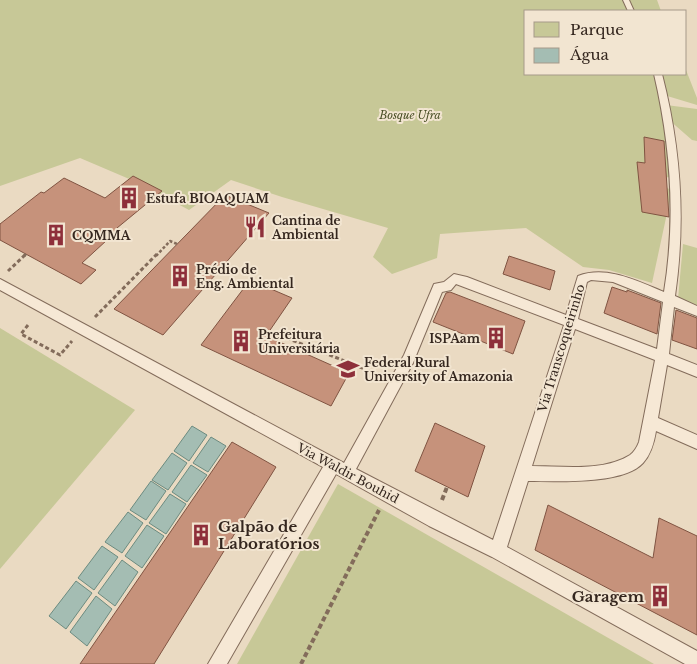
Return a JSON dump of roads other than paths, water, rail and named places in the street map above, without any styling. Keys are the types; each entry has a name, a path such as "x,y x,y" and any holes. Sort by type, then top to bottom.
{"lane":[{"path":"523,474 586,474 615,470 636,459 646,444 662,357 674,273 678,228 677,177 664,94 658,75"},
{"name":"Via Transcoqueirinho","path":"498,552 571,321 582,279 587,276 600,275 611,277 669,299"},
{"name":"Via Waldir Bouhid","path":"3,278 83,329 697,661"},
{"path":"217,664 340,468 397,382 425,324 438,287 446,287 454,279 468,282 697,371"},
{"path":"669,299 697,310"},
{"path":"650,422 697,442"}],"water":[{"path":"192,426 207,435 189,461 174,451"},
{"path":"211,437 226,446 208,472 193,463"},
{"path":"172,453 187,463 168,490 152,480"},
{"path":"191,465 207,475 187,502 172,492"},
{"path":"151,481 166,491 146,520 130,510"},
{"path":"170,494 186,504 166,534 149,523"},
{"path":"128,512 143,523 122,553 105,542"},
{"path":"147,525 164,536 142,568 125,556"},
{"path":"102,546 118,557 94,590 78,578"},
{"path":"122,560 138,572 115,606 98,593"},
{"path":"76,581 92,593 66,629 49,616"},
{"path":"96,596 112,609 87,646 70,632"}],"place":[{"name":"Estufa BIOAQUAM","path":"129,198"},
{"name":"Cantina de Ambiental","path":"255,227"},
{"name":"CQMMA","path":"56,235"},
{"name":"Prédio de Eng. Ambiental","path":"180,276"},
{"name":"ISPAam","path":"496,338"},
{"name":"Prefeitura Universitária","path":"241,341"},
{"name":"Federal Rural University of Amazonia","path":"348,369"},
{"name":"Galpão de Laboratórios","path":"201,535"},
{"name":"Garagem","path":"660,596"}],"park label":[{"name":"Bosque Ufra","path":"410,115"}]}
